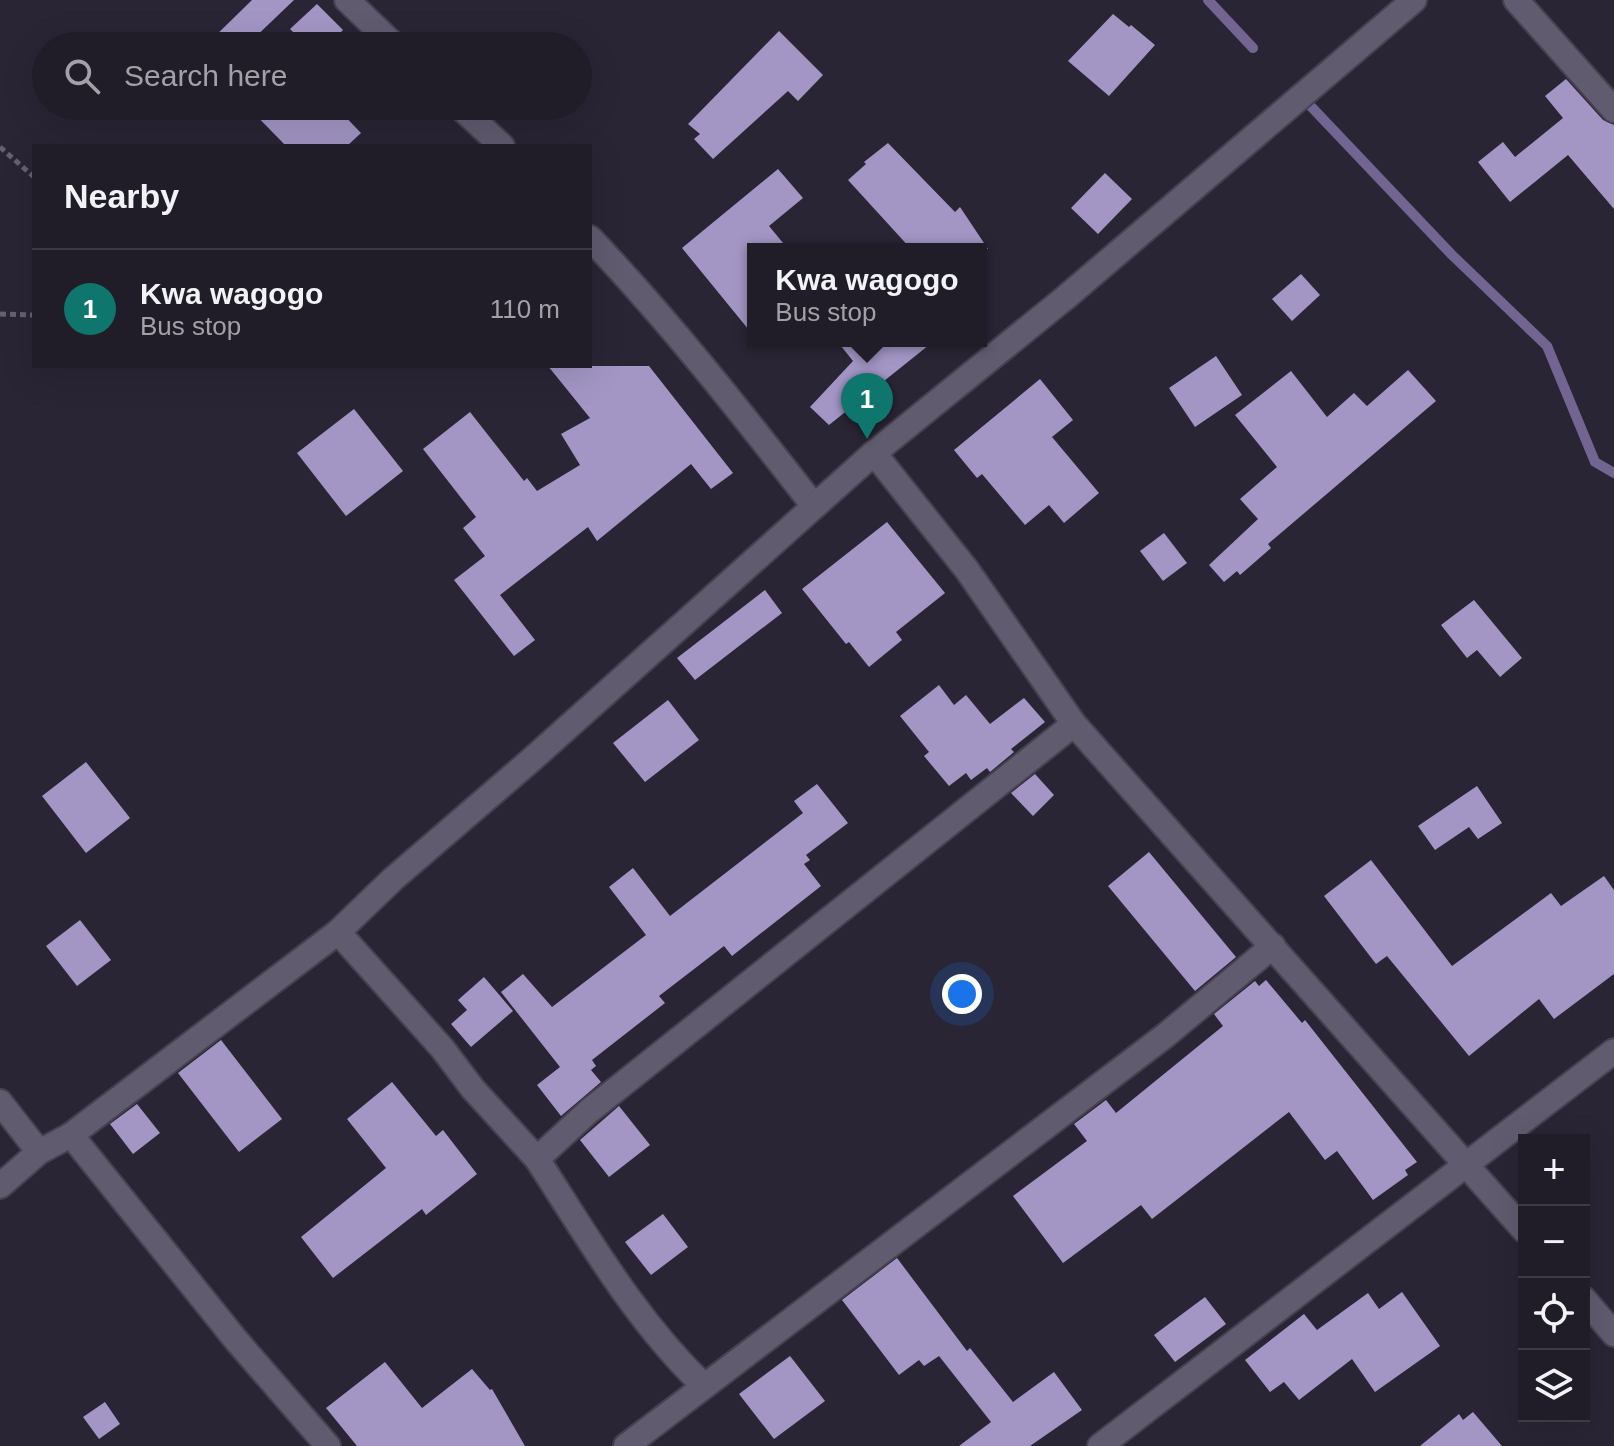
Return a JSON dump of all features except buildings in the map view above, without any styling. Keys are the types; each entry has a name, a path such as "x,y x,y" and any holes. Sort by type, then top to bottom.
{"street":[{"path":"347,0 380,32"},
{"path":"0,1186 39,1152 71,1135 338,932 393,879 530,761 874,453 1077,288 1414,0"},
{"path":"1516,0 1614,110"},
{"path":"474,120 500,144"},
{"path":"592,240 644,295 706,369 814,506"},
{"path":"874,453 967,570 1074,724 1518,1223"},
{"path":"537,1159 589,1111 1074,724"},
{"path":"338,932 537,1159 632,1305 704,1386"},
{"path":"626,1446 1153,1045 1273,946"},
{"path":"1100,1446 1614,1051"},
{"path":"0,1102 39,1152"},
{"path":"71,1135 236,1340 328,1446"},
{"path":"1590,1306 1614,1334"}],"path":[{"path":"0,147 32,175"},
{"path":"0,314 32,315"}],"waterway":[{"path":"1208,0 1253,48"},
{"path":"1302,97 1452,255 1547,346 1595,462 1614,473"}],"place":[{"name":"Kwa wagogo","path":"867,439"}]}
